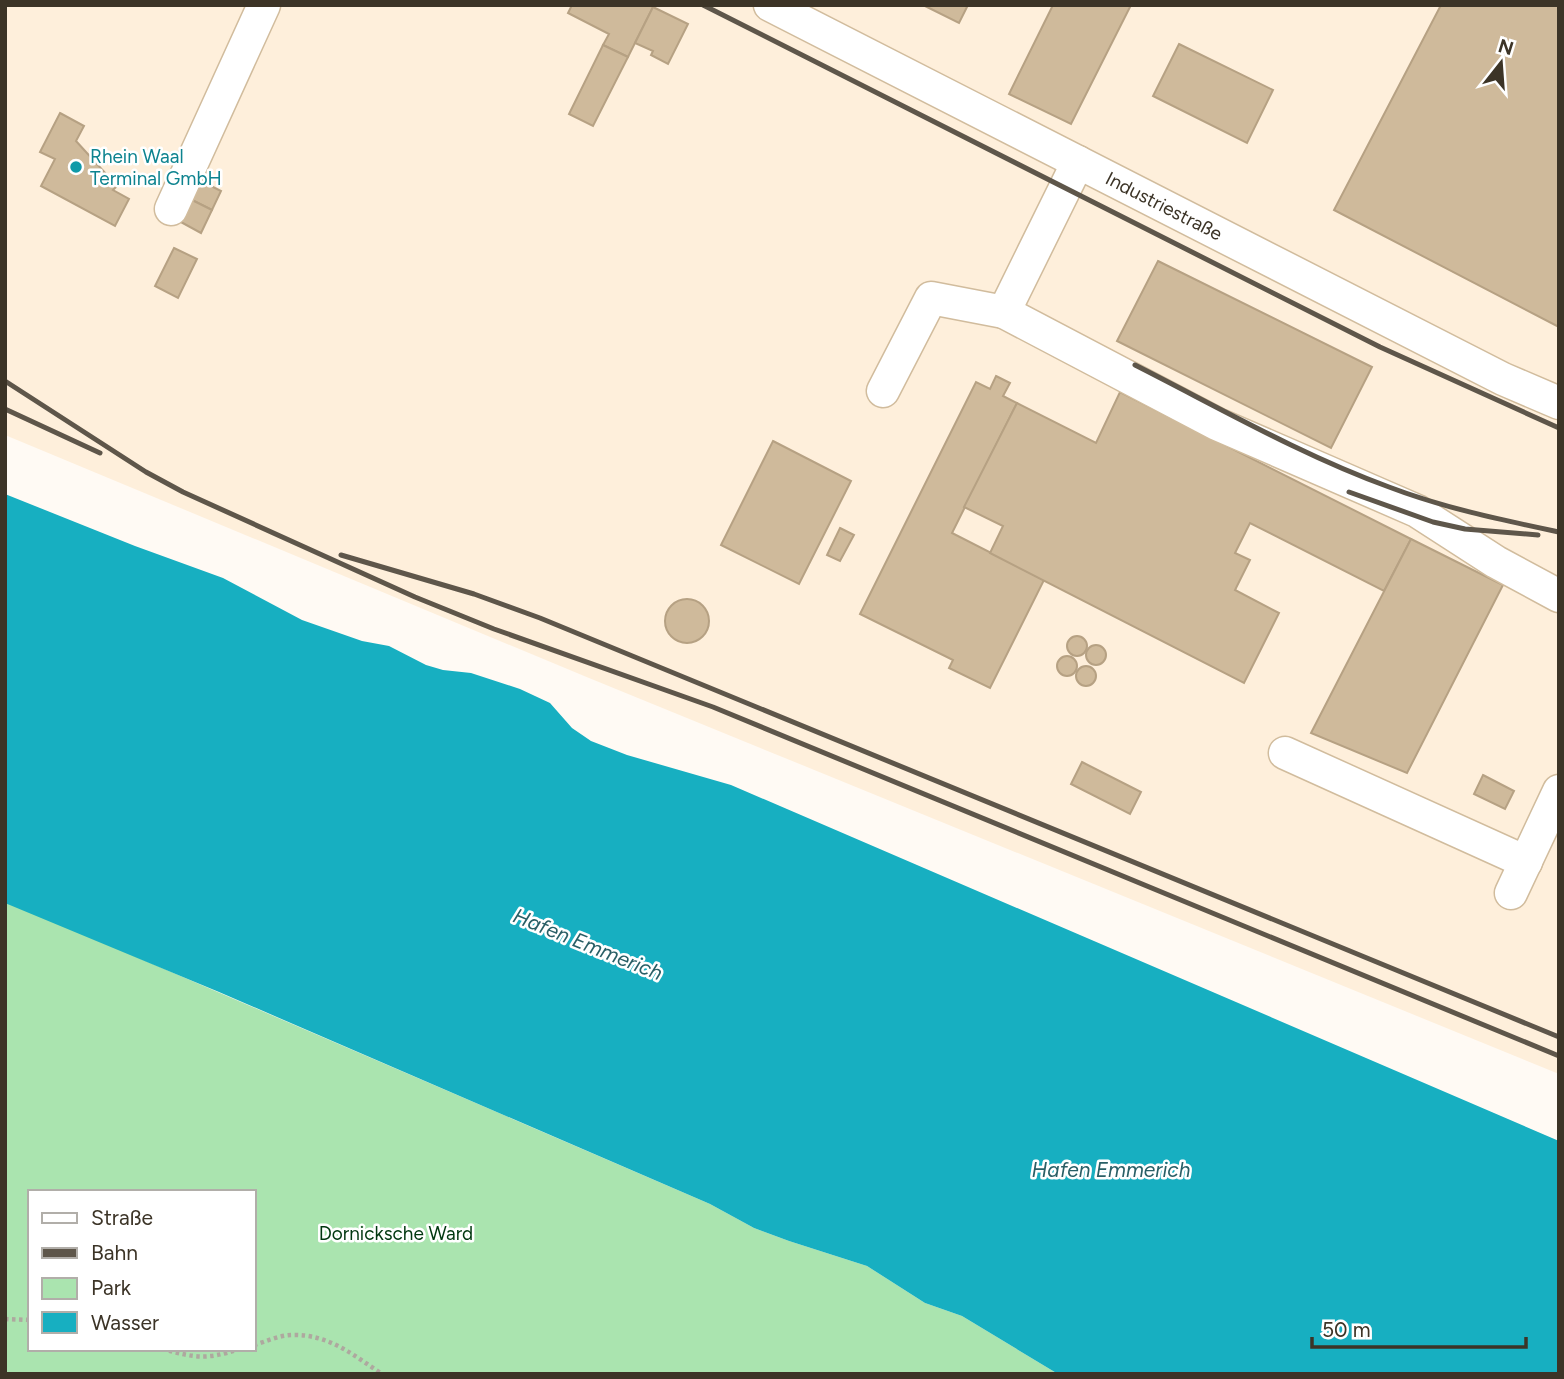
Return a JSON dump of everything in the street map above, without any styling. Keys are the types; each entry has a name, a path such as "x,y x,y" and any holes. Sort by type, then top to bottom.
{"street":[{"path":"171,208 264,5"},
{"name":"Industriestraße","path":"770,5 1491,373 1559,403"},
{"path":"1004,312 1078,162"},
{"path":"883,391 931,298 1004,312 1217,424 1417,511 1496,562 1559,596"},
{"path":"1284,753 1526,862"},
{"path":"1510,893 1559,791"}],"path":[{"path":"5,1319 28,1320"},
{"path":"256,1344 289,1335 312,1336 345,1347 382,1374"},
{"path":"169,1351 193,1358 215,1357 234,1351"}],"shaded area":[{"path":"5,5 1559,5 1559,1074 589,678 5,435"}],"green space":[{"name":"Dornicksche Ward","path":"5,897 104,943 710,1204 754,1228 867,1266 925,1303 962,1316 1058,1374 5,1374"}],"water":[{"name":"Hafen Emmerich","path":"5,494 223,578 302,620 362,641 389,646 426,665 471,673 520,689 550,703 572,728 591,741 627,755 731,785 1559,1141 1559,1374 1058,1374 962,1316 925,1303 867,1266 754,1228 710,1204 219,992 5,903"}],"building":[{"path":"572,5 653,7 628,57 603,45 609,34 568,13"},
{"path":"923,5 968,5 959,23"},
{"path":"1053,5 1131,5 1071,124 1009,94"},
{"path":"1441,5 1559,5 1559,327 1334,210"},
{"path":"653,7 688,24 668,64 651,55 653,51 635,43"},
{"path":"1179,44 1273,90 1247,143 1153,96"},
{"path":"603,45 628,57 593,126 569,114"},
{"name":"Rhein Waal Terminal GmbH","path":"60,113 84,126 76,141 117,186 113,190 129,199 115,226 41,186 55,159 40,152"},
{"path":"199,180 221,191 212,210 190,199"},
{"path":"190,199 212,210 201,233 179,221"},
{"path":"174,248 197,259 178,298 155,286"},
{"path":"1158,261 1372,367 1331,448 1117,341"},
{"path":"996,376 1010,383 1003,396 1017,403 952,533 1044,580 990,688 949,668 953,660 860,614 976,382 990,389"},
{"path":"1120,392 1411,539 1384,591 1250,523 1235,553 1250,560 1235,590 1279,613 1244,683 990,553 1003,526 964,507 1017,403 1096,443"},
{"path":"773,441 851,481 799,584 721,545"},
{"path":"840,528 854,535 840,561 827,555"},
{"path":"1411,539 1503,585 1407,773 1311,733"},
{"path":"687,599 702,606 709,621 702,636 687,643 672,636 665,621 672,606"},
{"path":"1077,636 1084,639 1087,646 1084,653 1077,656 1070,653 1067,646 1070,639"},
{"path":"1096,645 1103,648 1106,655 1103,662 1096,665 1089,662 1086,655 1089,648"},
{"path":"1067,656 1074,659 1077,666 1074,673 1067,676 1060,673 1057,666 1060,659"},
{"path":"1086,666 1093,669 1096,676 1093,683 1086,686 1079,683 1076,676 1079,669"},
{"path":"1082,762 1141,792 1130,814 1071,784"},
{"path":"1483,775 1514,791 1505,809 1474,794"}],"railway":[{"path":"703,5 1380,347 1559,428"},
{"path":"1135,365 1260,430 1356,474 1452,507 1559,532"},
{"path":"5,381 146,472 183,492 415,597 494,629 713,707 1559,1056"},
{"path":"5,409 100,453"},
{"path":"1349,492 1433,522 1465,529 1538,535"},
{"path":"341,555 474,594 540,618 1559,1037"}],"place":[{"name":"Rhein Waal Terminal GmbH","path":"76,167"}]}
